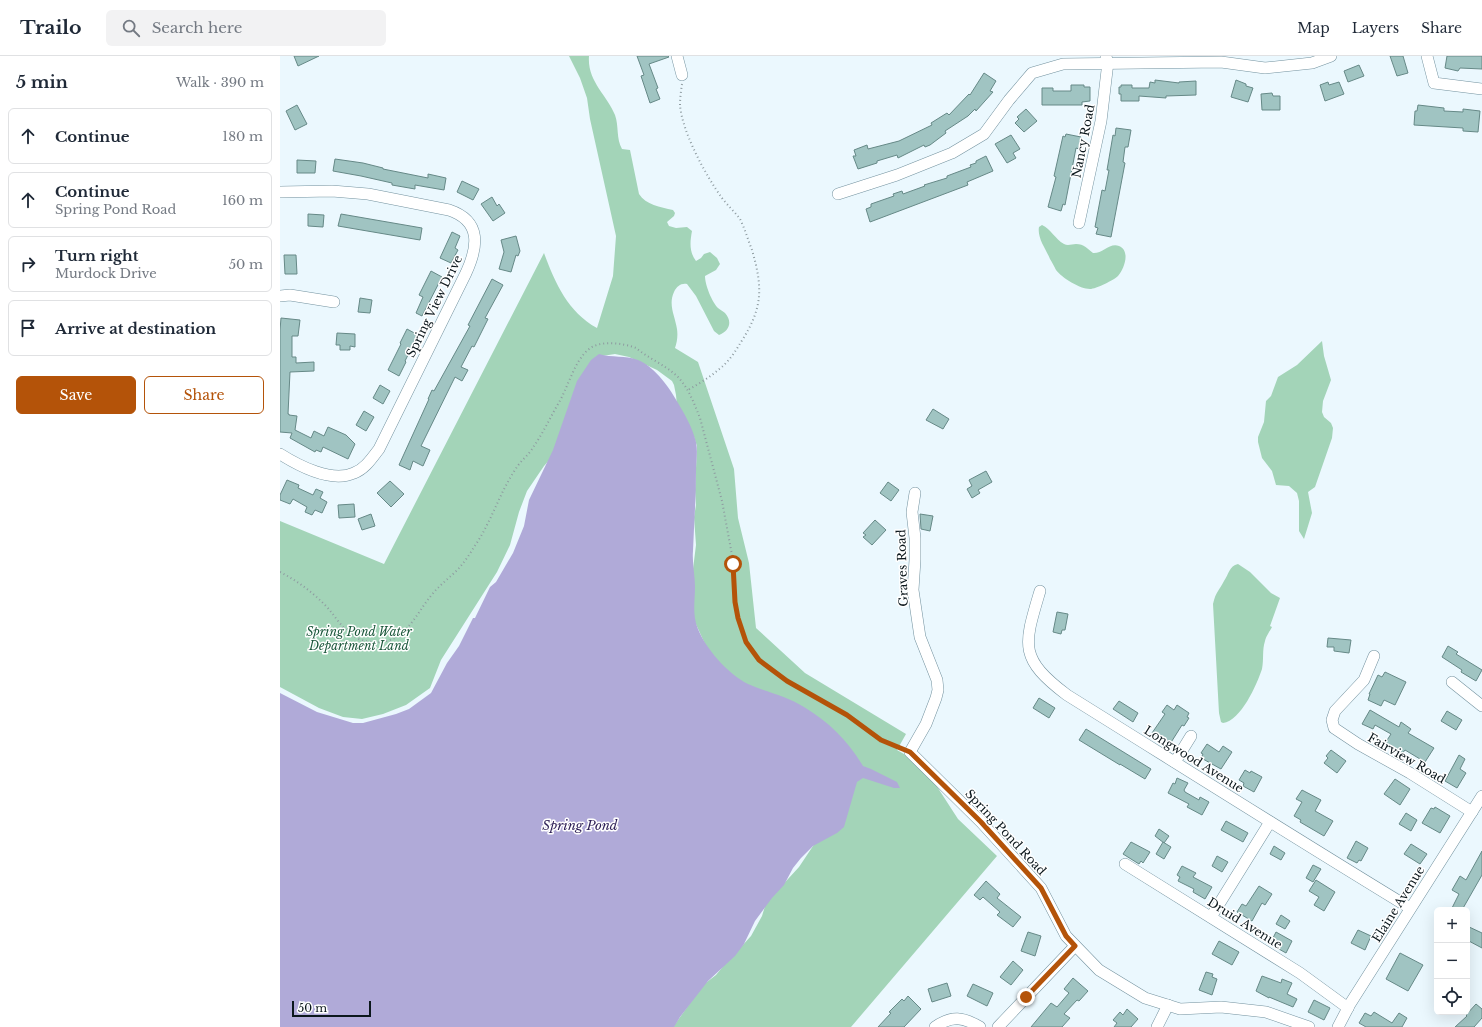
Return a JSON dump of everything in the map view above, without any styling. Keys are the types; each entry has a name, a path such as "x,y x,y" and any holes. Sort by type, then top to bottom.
{"street":[{"path":"677,56 682,75"},
{"path":"838,194 917,168 952,153 984,134 1009,100 1032,73 1063,64 1107,59 1221,62 1244,61 1265,68 1312,63 1331,56"},
{"path":"1427,56 1434,83 1482,89"},
{"name":"Nancy Road","path":"1079,223 1101,121 1107,59"},
{"name":"Spring View Drive","path":"280,192 332,191 368,194 448,210 459,214 467,220 472,227 475,243 474,254 466,273 378,450 362,469 344,476 334,476 318,473 280,454"},
{"path":"280,296 290,295 334,302"},
{"name":"Graves Road","path":"910,752 926,724 938,690 937,680 920,637 913,590 915,545 912,512 915,493"},
{"name":"Longwood Avenue","path":"1040,590 1032,616 1027,642 1033,662 1050,682 1067,695 1410,908"},
{"name":"Fairview Road","path":"1374,656 1364,680 1335,711 1332,720 1334,728 1472,812"},
{"path":"1452,682 1482,706"},
{"path":"1175,762 1191,736"},
{"name":"Spring Pond Road","path":"910,752 981,822 1041,888 1066,936 1099,970 1145,998 1180,1009 1221,1007 1266,1012 1308,1027"},
{"name":"Elaine Avenue","path":"1338,1027 1348,1008 1410,908 1482,796"},
{"path":"1211,917 1270,822"},
{"name":"Druid Avenue","path":"1125,864 1300,973 1348,1008"},
{"path":"998,1027 1075,946"},
{"path":"1157,1027 1168,1005"},
{"path":"935,1027 949,1020 959,1018 968,1020 980,1027"}],"path":[{"path":"682,75 680,105 694,150 722,198 739,217 744,226 755,261 760,285 760,296 755,317 735,353 719,370 688,390"},
{"path":"280,572 296,581 317,597 349,634 354,637 373,642 392,638 405,631 431,595 459,568 474,547 514,470 534,446 564,395 579,361 590,348 611,344 619,344 636,348 676,375 688,390 700,418 720,492 732,555 735,602 738,618 746,642 759,660 787,681 847,715 881,740 910,752"}],"green space":[{"name":"Spring Pond Water Department Land","path":"569,56 589,56 589,65 594,80 615,115 620,145 622,149 630,150 639,194 649,203 658,207 673,210 675,213 674,216 667,222 669,226 676,228 687,227 692,231 691,247 692,254 696,261 704,254 710,252 717,258 720,264 716,270 705,276 705,280 713,302 727,316 729,326 719,335 714,331 696,296 687,284 681,285 674,292 672,297 672,310 677,332 675,348 698,362 734,469 738,518 749,563 756,628 805,673 906,734 897,750 923,765 958,819 997,856 851,1027 673,1027 703,985 716,975 734,953 751,936 762,916 766,903 799,867 815,843 722,681 694,620 691,585 696,545 694,517 696,505 695,490 697,446 694,437 677,406 672,381 657,370 629,357 615,354 602,356 566,421 551,458 527,491 519,512 510,545 497,572 441,660 430,688 406,705 383,714 362,719 343,717 319,708 280,687 280,521 384,564 544,253 558,286 570,305 578,314 597,328 613,276 616,236 590,119 587,98 580,78"},
{"path":"1042,225 1064,244 1081,245 1093,253 1100,252 1116,245 1123,248 1126,256 1120,273 1113,280 1093,289 1081,287 1062,276 1056,270 1042,243 1039,235 1039,227"},
{"path":"1322,341 1324,356 1331,380 1323,401 1322,412 1333,428 1332,438 1315,487 1308,492 1312,513 1304,539 1299,531 1299,501 1297,493 1289,486 1276,485 1272,471 1262,458 1258,437 1264,422 1266,401 1271,396 1278,377 1297,365"},
{"path":"1238,564 1250,572 1271,593 1280,598 1270,626 1272,627 1267,635 1262,669 1252,692 1236,716 1230,721 1223,723 1221,722 1219,713 1213,604 1216,594 1230,571 1235,565"}],"water":[{"name":"Spring Pond","path":"599,354 633,358 649,366 668,387 685,414 692,430 697,449 693,556 695,587 694,613 696,624 706,645 718,660 740,680 797,703 822,719 851,748 863,766 897,782 900,788 894,788 863,778 857,782 844,827 837,833 813,846 801,858 793,868 784,885 755,921 744,944 735,956 708,981 674,1027 280,1027 280,693 317,712 353,723 363,723 409,709 431,693 447,663 459,646 473,618 475,618 490,587 496,582 513,553 524,526 529,500 553,450 577,381 591,360"}],"building":[{"path":"294,56 319,56 298,66"},
{"path":"637,56 669,57 649,64 658,88 656,89 660,99 650,103 641,76 644,75"},
{"path":"1390,56 1403,56 1408,73 1397,76"},
{"path":"1447,56 1482,56 1482,69 1460,68 1458,71 1445,68"},
{"path":"1359,65 1364,76 1348,82 1344,71"},
{"path":"984,73 996,81 990,91 993,92 976,111 975,109 968,116 945,131 946,133 930,145 925,147 924,145 898,158 897,155 858,169 853,156 856,156 854,150 867,145 868,149 899,141 932,125 931,123 947,113 949,115 969,94 970,95"},
{"path":"1155,80 1179,83 1196,81 1196,95 1166,96 1166,98 1139,96 1139,101 1121,101 1119,87 1121,87 1121,85 1132,85 1132,88 1149,88 1150,82 1155,83"},
{"path":"1236,80 1253,88 1248,102 1231,97"},
{"path":"1328,82 1329,85 1339,82 1344,94 1325,101 1320,85"},
{"path":"1071,85 1084,85 1084,87 1090,87 1090,101 1082,102 1082,105 1042,105 1042,88 1053,88 1053,91 1071,91"},
{"path":"1272,93 1273,96 1280,96 1280,110 1262,110 1261,94"},
{"path":"297,105 307,124 295,130 286,111"},
{"path":"1418,105 1444,108 1444,111 1463,112 1463,109 1480,111 1478,132 1463,131 1463,128 1414,125 1415,111 1417,111"},
{"path":"1026,109 1037,121 1024,132 1015,123 1019,119 1017,117"},
{"path":"1116,128 1131,130 1128,147 1125,147 1123,162 1125,163 1111,237 1096,234 1098,228 1095,227 1102,190 1105,191 1113,135 1115,136"},
{"path":"1066,134 1081,137 1079,149 1076,148 1065,205 1063,204 1061,211 1048,207 1056,177 1054,176 1063,136 1065,137"},
{"path":"1011,135 1020,149 1013,153 1016,158 1007,163 995,144"},
{"path":"986,156 993,171 967,182 968,185 870,222 866,209 871,207 871,204 894,196 893,194 902,191 903,194 925,186 924,185 947,178 947,176 971,167 970,165"},
{"path":"335,159 363,163 383,169 428,178 428,174 446,178 444,190 415,185 415,189 333,171"},
{"path":"297,160 316,161 315,173 297,173"},
{"path":"462,181 479,189 473,200 457,192"},
{"path":"492,197 497,206 499,204 505,213 493,221 481,204"},
{"path":"308,214 324,215 323,227 308,226"},
{"path":"341,214 422,228 420,240 338,226"},
{"path":"452,232 460,236 455,248 458,250 451,263 440,258"},
{"path":"516,236 520,251 518,256 516,255 511,272 499,269 504,252 501,240"},
{"path":"284,255 296,255 297,274 285,274"},
{"path":"431,271 442,277 422,316 416,313 423,297 419,295"},
{"path":"492,279 503,285 485,318 488,319 474,347 472,346 461,367 468,370 462,381 455,377 421,446 430,450 423,466 413,461 410,470 399,465 432,390 434,391 470,326 468,325"},
{"path":"360,298 372,300 370,313 358,312"},
{"path":"281,318 300,320 298,336 292,336 292,357 296,357 296,363 314,362 314,371 290,372 288,414 297,416 295,430 311,438 314,431 324,436 328,427 346,435 355,444 348,459 323,447 321,452 316,450 315,452 290,438 292,433 280,432"},
{"path":"407,329 418,335 399,376 388,370"},
{"path":"337,333 355,334 355,347 350,346 350,350 340,350 340,345 336,345"},
{"path":"380,385 390,391 383,404 373,398"},
{"path":"933,409 949,419 943,429 926,420"},
{"path":"364,411 374,417 366,431 356,425"},
{"path":"986,471 992,482 978,490 980,493 972,498 967,489 972,486 969,480"},
{"path":"287,480 299,485 298,488 313,495 316,489 323,492 320,498 327,502 322,513 315,510 312,515 305,512 307,507 293,499 290,504 280,500 280,495"},
{"path":"390,481 404,494 391,507 377,493"},
{"path":"888,482 899,490 891,501 880,493"},
{"path":"354,504 355,517 339,518 338,505"},
{"path":"371,514 375,526 362,530 358,519"},
{"path":"920,514 933,516 930,531 921,529"},
{"path":"875,520 886,530 872,545 863,537 866,535 863,533"},
{"path":"1057,612 1068,614 1065,630 1062,630 1061,634 1053,632"},
{"path":"1328,638 1351,640 1349,653 1334,651 1334,647 1327,647"},
{"path":"1448,646 1458,652 1456,654 1482,670 1476,681 1461,672 1462,670 1442,657"},
{"path":"1385,672 1406,682 1395,705 1384,700 1381,706 1368,700 1369,694 1378,675 1382,677"},
{"path":"1039,698 1055,708 1049,718 1033,708"},
{"path":"1119,701 1138,713 1133,722 1113,709"},
{"path":"1167,705 1174,710 1177,705 1189,713 1187,717 1189,718 1184,726 1182,725 1170,744 1152,733 1165,714 1162,712"},
{"path":"1370,710 1399,727 1401,722 1411,729 1408,733 1434,748 1425,762 1405,750 1401,755 1384,745 1391,734 1375,725 1373,729 1362,724"},
{"path":"1447,711 1462,720 1456,730 1441,721"},
{"path":"1086,729 1151,769 1145,779 1079,740"},
{"path":"1207,744 1219,752 1223,746 1232,752 1221,769 1203,759 1203,754 1201,753"},
{"path":"1331,750 1346,761 1337,773 1324,763 1328,758 1326,756"},
{"path":"1459,755 1465,759 1460,769 1466,773 1457,788 1445,781"},
{"path":"1245,770 1250,773 1251,771 1262,777 1254,792 1243,786 1244,783 1239,780"},
{"path":"1177,778 1188,783 1184,790 1185,792 1199,800 1200,797 1209,802 1202,815 1187,807 1189,804 1168,793 1173,783 1175,784"},
{"path":"1395,779 1410,789 1400,805 1384,794"},
{"path":"1302,790 1321,800 1315,811 1333,821 1324,836 1300,822 1301,820 1294,816 1302,802 1296,799"},
{"path":"1435,807 1450,816 1440,833 1422,823 1431,808 1434,809"},
{"path":"1406,813 1417,820 1411,831 1399,824"},
{"path":"1226,821 1248,833 1243,842 1221,830"},
{"path":"1159,829 1169,836 1164,843 1155,836"},
{"path":"1356,841 1368,848 1361,861 1359,860 1357,863 1347,858"},
{"path":"1131,842 1150,852 1143,863 1141,861 1139,864 1123,854"},
{"path":"1163,842 1171,847 1164,859 1156,854"},
{"path":"1411,844 1427,854 1420,864 1404,854"},
{"path":"1274,846 1285,853 1281,860 1270,854"},
{"path":"1482,851 1482,875 1464,907 1452,907 1459,894 1452,890 1460,876 1466,880"},
{"path":"1217,856 1228,862 1222,872 1212,866"},
{"path":"1313,865 1321,869 1313,882 1306,878"},
{"path":"1182,866 1196,873 1193,877 1212,887 1205,899 1193,892 1194,889 1178,881 1180,877 1177,875"},
{"path":"1316,880 1335,892 1324,911 1314,905 1319,897 1309,891"},
{"path":"986,881 1000,894 997,898 1021,917 1013,927 997,915 1000,912 983,897 980,900 974,895"},
{"path":"1259,886 1272,894 1265,905 1262,903 1252,921 1237,912 1242,904 1246,906"},
{"path":"1281,915 1290,921 1285,929 1276,924"},
{"path":"1470,927 1482,933 1482,948 1470,942"},
{"path":"1358,930 1371,936 1365,950 1351,943"},
{"path":"1028,932 1041,936 1035,956 1021,951"},
{"path":"1276,932 1292,941 1286,953 1270,944"},
{"path":"1219,941 1239,952 1232,965 1212,954"},
{"path":"1400,953 1423,965 1408,991 1386,979"},
{"path":"1013,961 1023,970 1011,985 1000,977"},
{"path":"1206,972 1213,974 1212,977 1217,979 1212,995 1199,990"},
{"path":"1262,976 1281,983 1282,979 1292,983 1287,994 1297,999 1293,1007 1269,998 1256,991"},
{"path":"1073,978 1088,991 1064,1014 1070,1018 1062,1027 1031,1027 1051,1003 1057,1007 1069,993 1064,989"},
{"path":"947,983 951,996 932,1002 928,989"},
{"path":"973,984 993,993 987,1006 967,996"},
{"path":"908,996 921,1009 904,1027 878,1027 891,1013 889,1012 902,999 904,1001"},
{"path":"1314,1000 1330,1008 1324,1020 1308,1012"},
{"path":"1476,1004 1482,1009 1482,1018 1474,1027 1455,1027 1467,1016 1466,1015 1470,1015 1470,1011"},
{"path":"1127,1009 1138,1019 1131,1027 1114,1027 1117,1023 1113,1020 1120,1012 1123,1015"},
{"path":"1374,1012 1392,1023 1399,1013 1407,1018 1402,1027 1366,1027 1359,1023 1365,1013 1371,1016"}],"route":[{"path":"733,564 735,602 738,618 746,642 759,660 787,681 847,715 881,740 910,752 981,822 1041,888 1066,936 1075,946 1026,997"}]}
